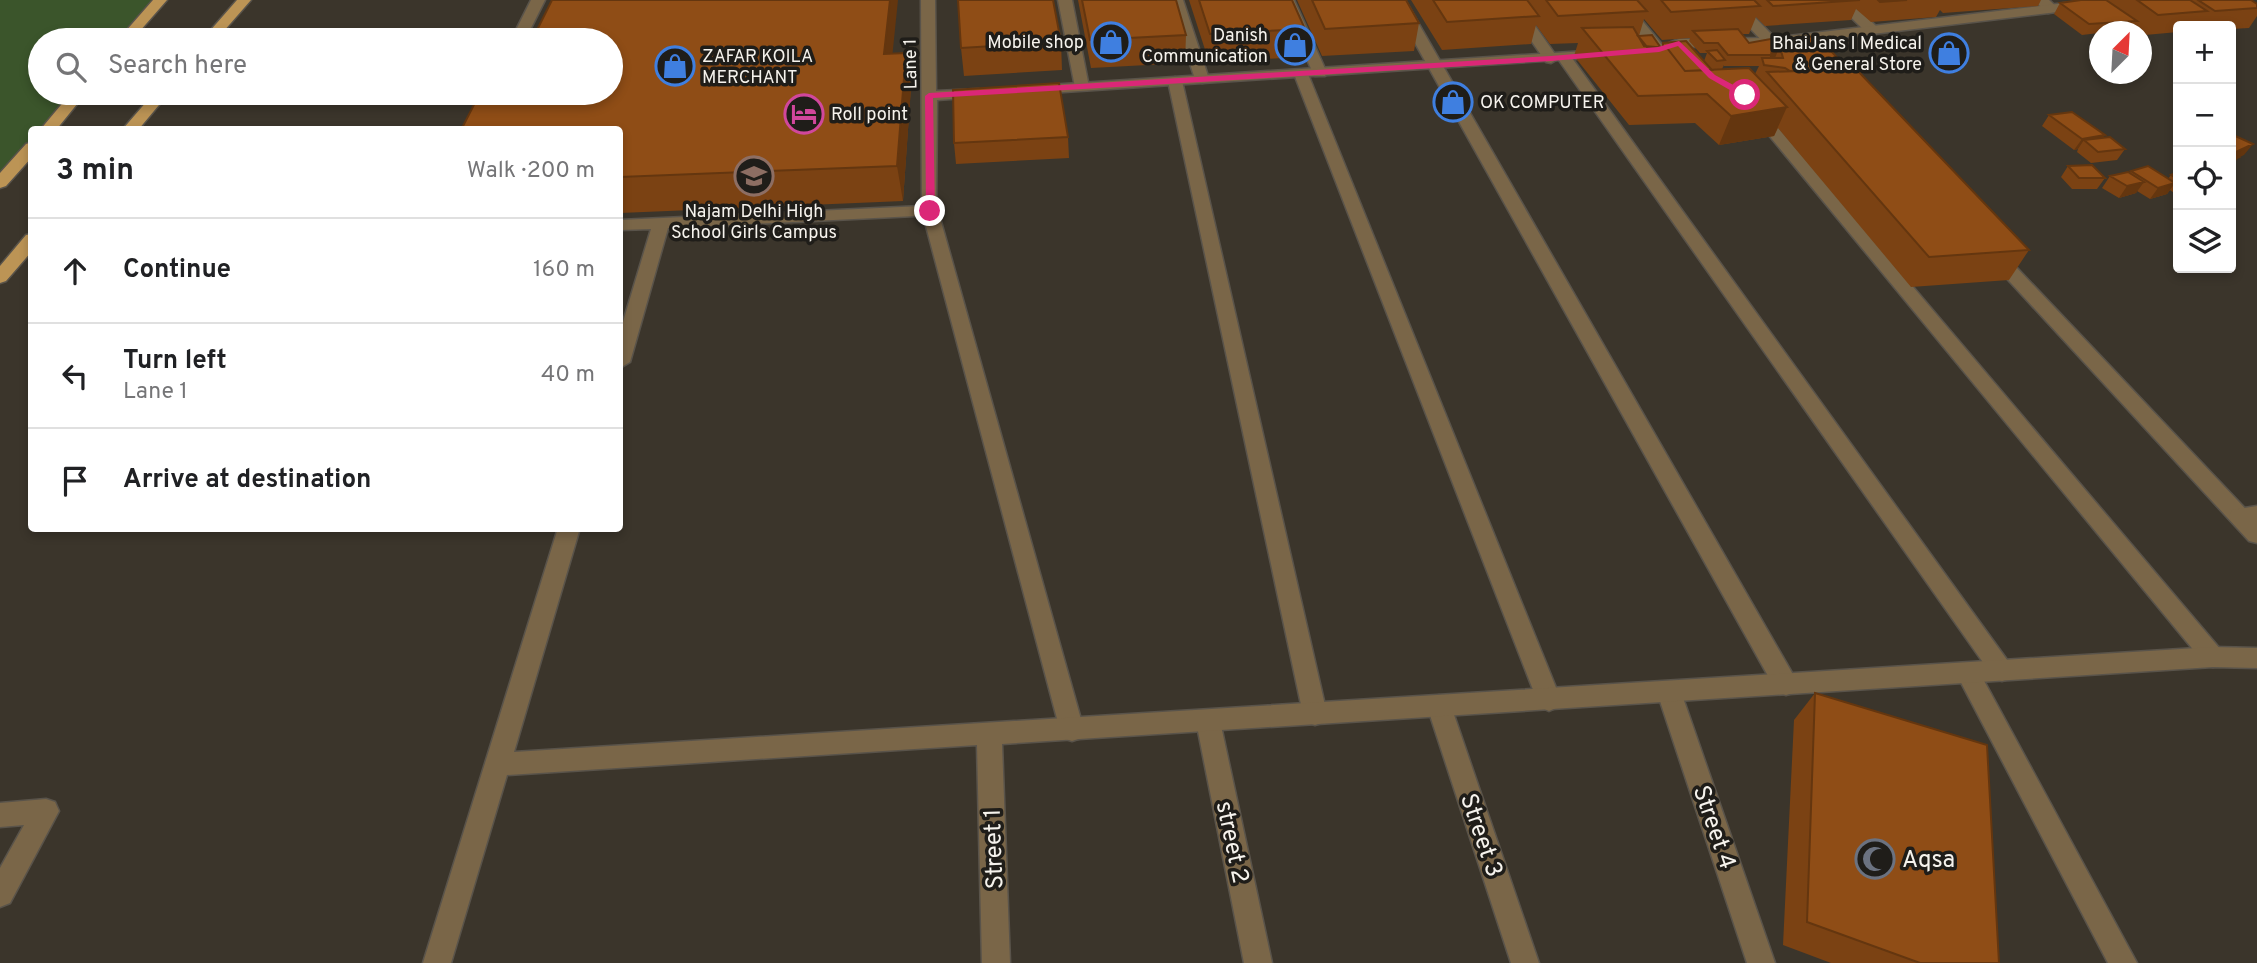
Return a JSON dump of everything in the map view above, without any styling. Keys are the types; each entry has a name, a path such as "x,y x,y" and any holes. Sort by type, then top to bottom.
{"main road":[{"path":"136,28 160,0"},
{"path":"220,28 244,0"},
{"path":"50,126 69,105"},
{"path":"133,126 151,105"},
{"path":"0,183 28,152"},
{"path":"0,277 28,246"}],"street":[{"path":"524,28 538,0"},
{"name":"Lane 1","path":"928,0 930,211 1072,730"},
{"path":"1065,0 1082,87"},
{"path":"1176,0 1202,79"},
{"path":"1287,0 1311,73 1549,700"},
{"path":"1398,0 1786,685"},
{"path":"1510,0 1558,58 2002,671"},
{"path":"1618,0 1659,50"},
{"path":"1730,0 1771,42"},
{"path":"1840,0 1871,29"},
{"path":"2040,0 2053,10"},
{"path":"929,96 1558,58 1659,50 1679,43 1771,42 2124,0"},
{"path":"1929,7 1945,20"},
{"path":"1793,40 1809,56"},
{"path":"1679,43 1696,60"},
{"path":"1175,81 1315,714"},
{"path":"1745,95 1774,136 2213,657"},
{"path":"623,225 930,211"},
{"path":"623,352 661,224"},
{"path":"1981,240 2248,515 2257,535"},
{"path":"437,963 568,532"},
{"path":"498,764 2213,657 2257,658"},
{"path":"1968,673 2123,963"},
{"name":"Street 4","path":"1669,692 1761,963"},
{"name":"Street 3","path":"1439,706 1525,963"},
{"name":"street 2","path":"1208,721 1258,963"},
{"name":"Street 1","path":"989,735 996,963"},
{"path":"0,815 46,811 0,894"}],"green space":[{"path":"0,0 160,0 136,28 28,28 28,105 68,105 49,126 28,126 28,149 0,182"}],"building":[{"path":"552,0 890,0 884,54 906,53 897,166 623,177 623,126 463,126 474,105 623,105 623,28 538,28"},
{"path":"958,0 1053,0 1061,42 961,48"},
{"path":"1082,0 1176,0 1186,35 1090,40"},
{"path":"1199,0 1292,0 1305,29 1210,34"},
{"path":"1312,0 1406,0 1419,23 1325,29"},
{"path":"1433,0 1527,0 1539,16 1447,22"},
{"path":"1546,0 1637,0 1647,11 1558,16"},
{"path":"1661,0 1754,0 1760,6 1671,12"},
{"path":"1767,0 1860,0 1773,6"},
{"path":"2106,0 2137,21 2089,21 2089,24 2060,3"},
{"path":"2137,0 2190,0 2207,11 2158,15"},
{"path":"2198,0 2251,0 2257,4 2257,8 2215,11"},
{"path":"1633,27 1644,46 1667,48 1685,71 1749,68 1787,107 1731,116 1707,94 1638,96 1582,28"},
{"path":"1738,29 1749,43 1776,38 1784,47 1772,49 1771,55 1728,55 1718,43 1704,43 1693,31"},
{"path":"1652,35 1661,48 1647,47 1638,36"},
{"path":"1818,36 1847,69 1790,71 1764,65 1762,58 1783,58 1780,47 1797,48 1791,40 1808,41 1804,37"},
{"path":"1686,41 1712,70 1685,71 1667,48 1663,48 1663,43"},
{"path":"1717,50 1725,60 1717,61 1707,51"},
{"path":"1856,69 2029,250 1929,257 1767,72"},
{"path":"1059,83 1068,137 954,143 953,90"},
{"path":"2072,112 2105,135 2082,139 2049,115"},
{"path":"2236,136 2253,144 2236,152"},
{"path":"2110,137 2125,149 2098,152 2084,140"},
{"path":"2092,165 2105,178 2079,178 2068,166"},
{"path":"2148,166 2173,184 2158,188 2131,171"},
{"path":"2128,172 2144,182 2127,186 2110,176"},
{"name":"Aqsa","path":"1815,693 1987,745 1999,963 1920,963 1807,922"}],"place":[{"name":"Mobile shop","path":"1111,42"},
{"name":"Danish Communication","path":"1295,45"},
{"name":"BhaiJans I Medical & General Store","path":"1949,53"},
{"name":"ZAFAR KOILA MERCHANT","path":"675,66"},
{"name":"OK COMPUTER","path":"1453,102"},
{"name":"Roll point","path":"804,114"},
{"name":"Najam Delhi High School Girls Campus","path":"754,176"},
{"name":"Aqsa","path":"1875,859"}],"route":[{"path":"930,211 929,96 1551,58 1659,50 1679,43 1712,77 1745,95"}]}
